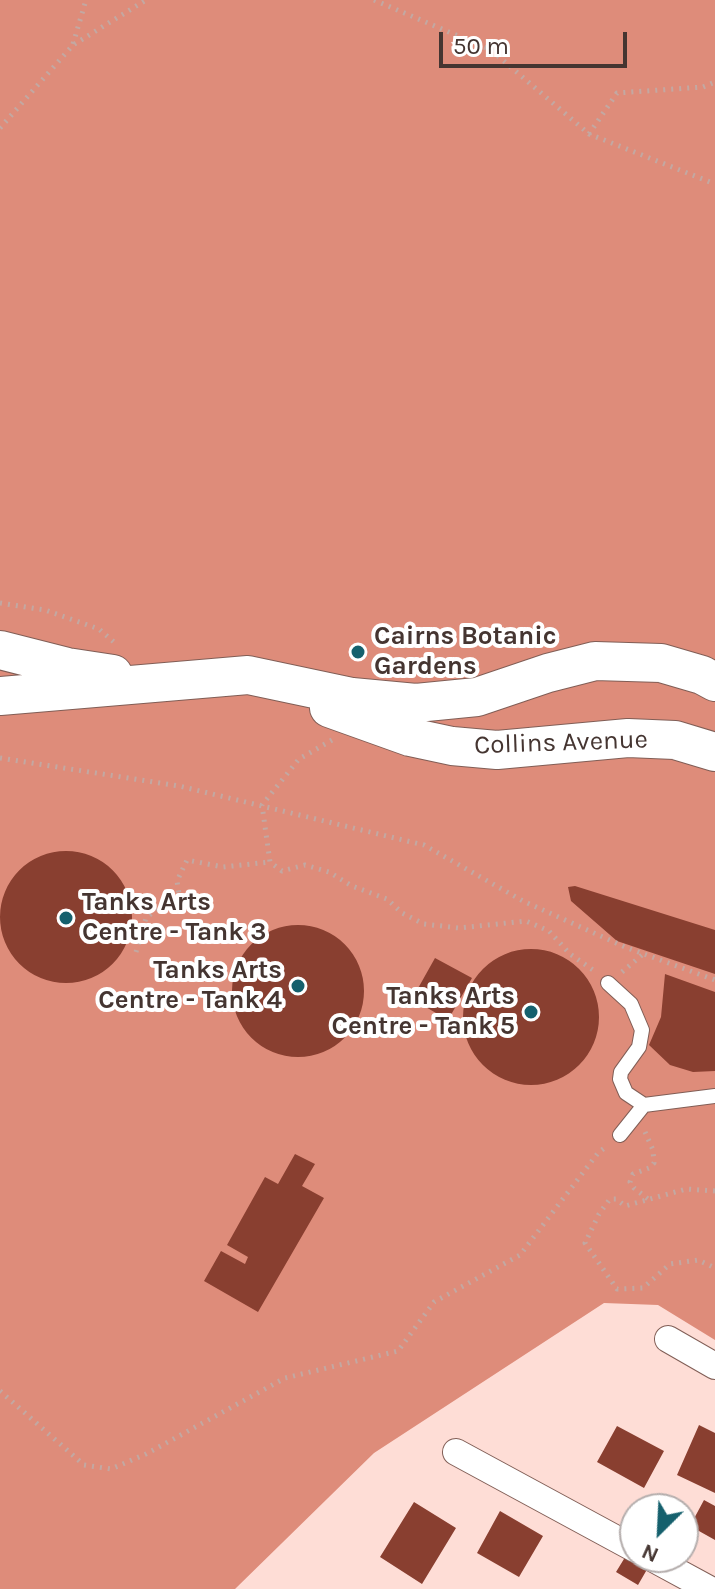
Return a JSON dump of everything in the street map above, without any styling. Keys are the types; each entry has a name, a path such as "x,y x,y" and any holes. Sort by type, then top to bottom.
{"street":[{"name":"Collins Avenue","path":"0,650 67,667 168,681"},
{"name":"Collins Avenue","path":"0,696 248,675 352,697 416,703 477,697 595,661 661,663 715,682"},
{"name":"Collins Avenue","path":"273,681 344,715 410,737 452,746 497,750 628,738 675,740 715,752"},
{"path":"668,1339 715,1366"},
{"path":"456,1452 619,1540"},
{"path":"680,1573 709,1589"}],"lane":[{"path":"608,983 631,1004 642,1030 639,1047 621,1072 620,1079 626,1093 644,1105 715,1096"},
{"path":"620,1135 644,1105"}],"path":[{"path":"73,45 86,0"},
{"path":"0,128 73,45 146,0"},
{"path":"374,0 491,50 589,134 715,184"},
{"path":"589,134 617,93 703,87 715,82"},
{"path":"0,603 45,610 99,629 123,650"},
{"path":"270,862 262,805 299,759 329,742"},
{"path":"0,758 179,786 424,845 523,901 643,954 715,980"},
{"path":"136,952 146,918 158,908 172,905 179,894 177,881 187,860 223,867 270,862 282,871 305,865 329,872 352,886 387,899 402,913 424,924 459,928 526,921 549,931 570,954 608,983 643,954"},
{"path":"644,1105 645,1133 653,1150 654,1163 633,1174 630,1182 649,1200"},
{"path":"0,1391 84,1465 111,1469 146,1454 285,1378 398,1351 434,1302 520,1255 598,1153 620,1135"},
{"path":"715,1191 686,1189 625,1206 616,1199 610,1199 585,1243 617,1289 643,1288 670,1264 698,1260 715,1268"}],"shaded area":[{"name":"Cairns Botanic Gardens","path":"0,0 715,0 715,1340 658,1305 604,1303 374,1453 235,1589 0,1589"}],"building":[{"name":"Tanks Arts Centre - Tank 3","path":"66,851 91,856 113,870 127,892 132,917 127,942 113,964 91,978 66,983 41,978 19,964 5,942 0,917 5,892 19,870 41,856"},
{"path":"575,886 715,930 715,974 617,941 571,901 568,887"},
{"name":"Tanks Arts Centre - Tank 4","path":"298,925 323,930 345,944 359,966 364,991 359,1016 345,1038 323,1052 298,1057 273,1052 251,1038 237,1016 232,991 237,966 251,944 273,930"},
{"name":"Tanks Arts Centre - Tank 5","path":"531,949 557,954 579,969 594,991 599,1017 594,1043 579,1065 557,1080 531,1085 505,1080 483,1065 468,1043 463,1017 468,991 483,969 505,954"},
{"path":"435,958 472,978 448,1020 412,999"},
{"path":"665,974 715,992 715,1071 693,1072 670,1065 649,1045 661,1017"},
{"path":"295,1154 315,1164 302,1186 324,1198 258,1312 204,1281 221,1251 245,1264 248,1257 227,1245 265,1177 278,1184"},
{"path":"699,1425 715,1433 715,1493 677,1475"},
{"path":"617,1426 664,1451 644,1488 597,1462"},
{"path":"704,1500 715,1506 715,1540 699,1531 699,1509"},
{"path":"414,1502 456,1528 422,1584 380,1557"},
{"path":"500,1511 543,1536 519,1577 477,1553"},
{"path":"619,1567 619,1573 645,1573 638,1585 616,1572"}],"place":[{"name":"Cairns Botanic Gardens","path":"358,652"},
{"name":"Tanks Arts Centre - Tank 3","path":"66,918"},
{"name":"Tanks Arts Centre - Tank 4","path":"298,986"},
{"name":"Tanks Arts Centre - Tank 5","path":"531,1012"}]}
